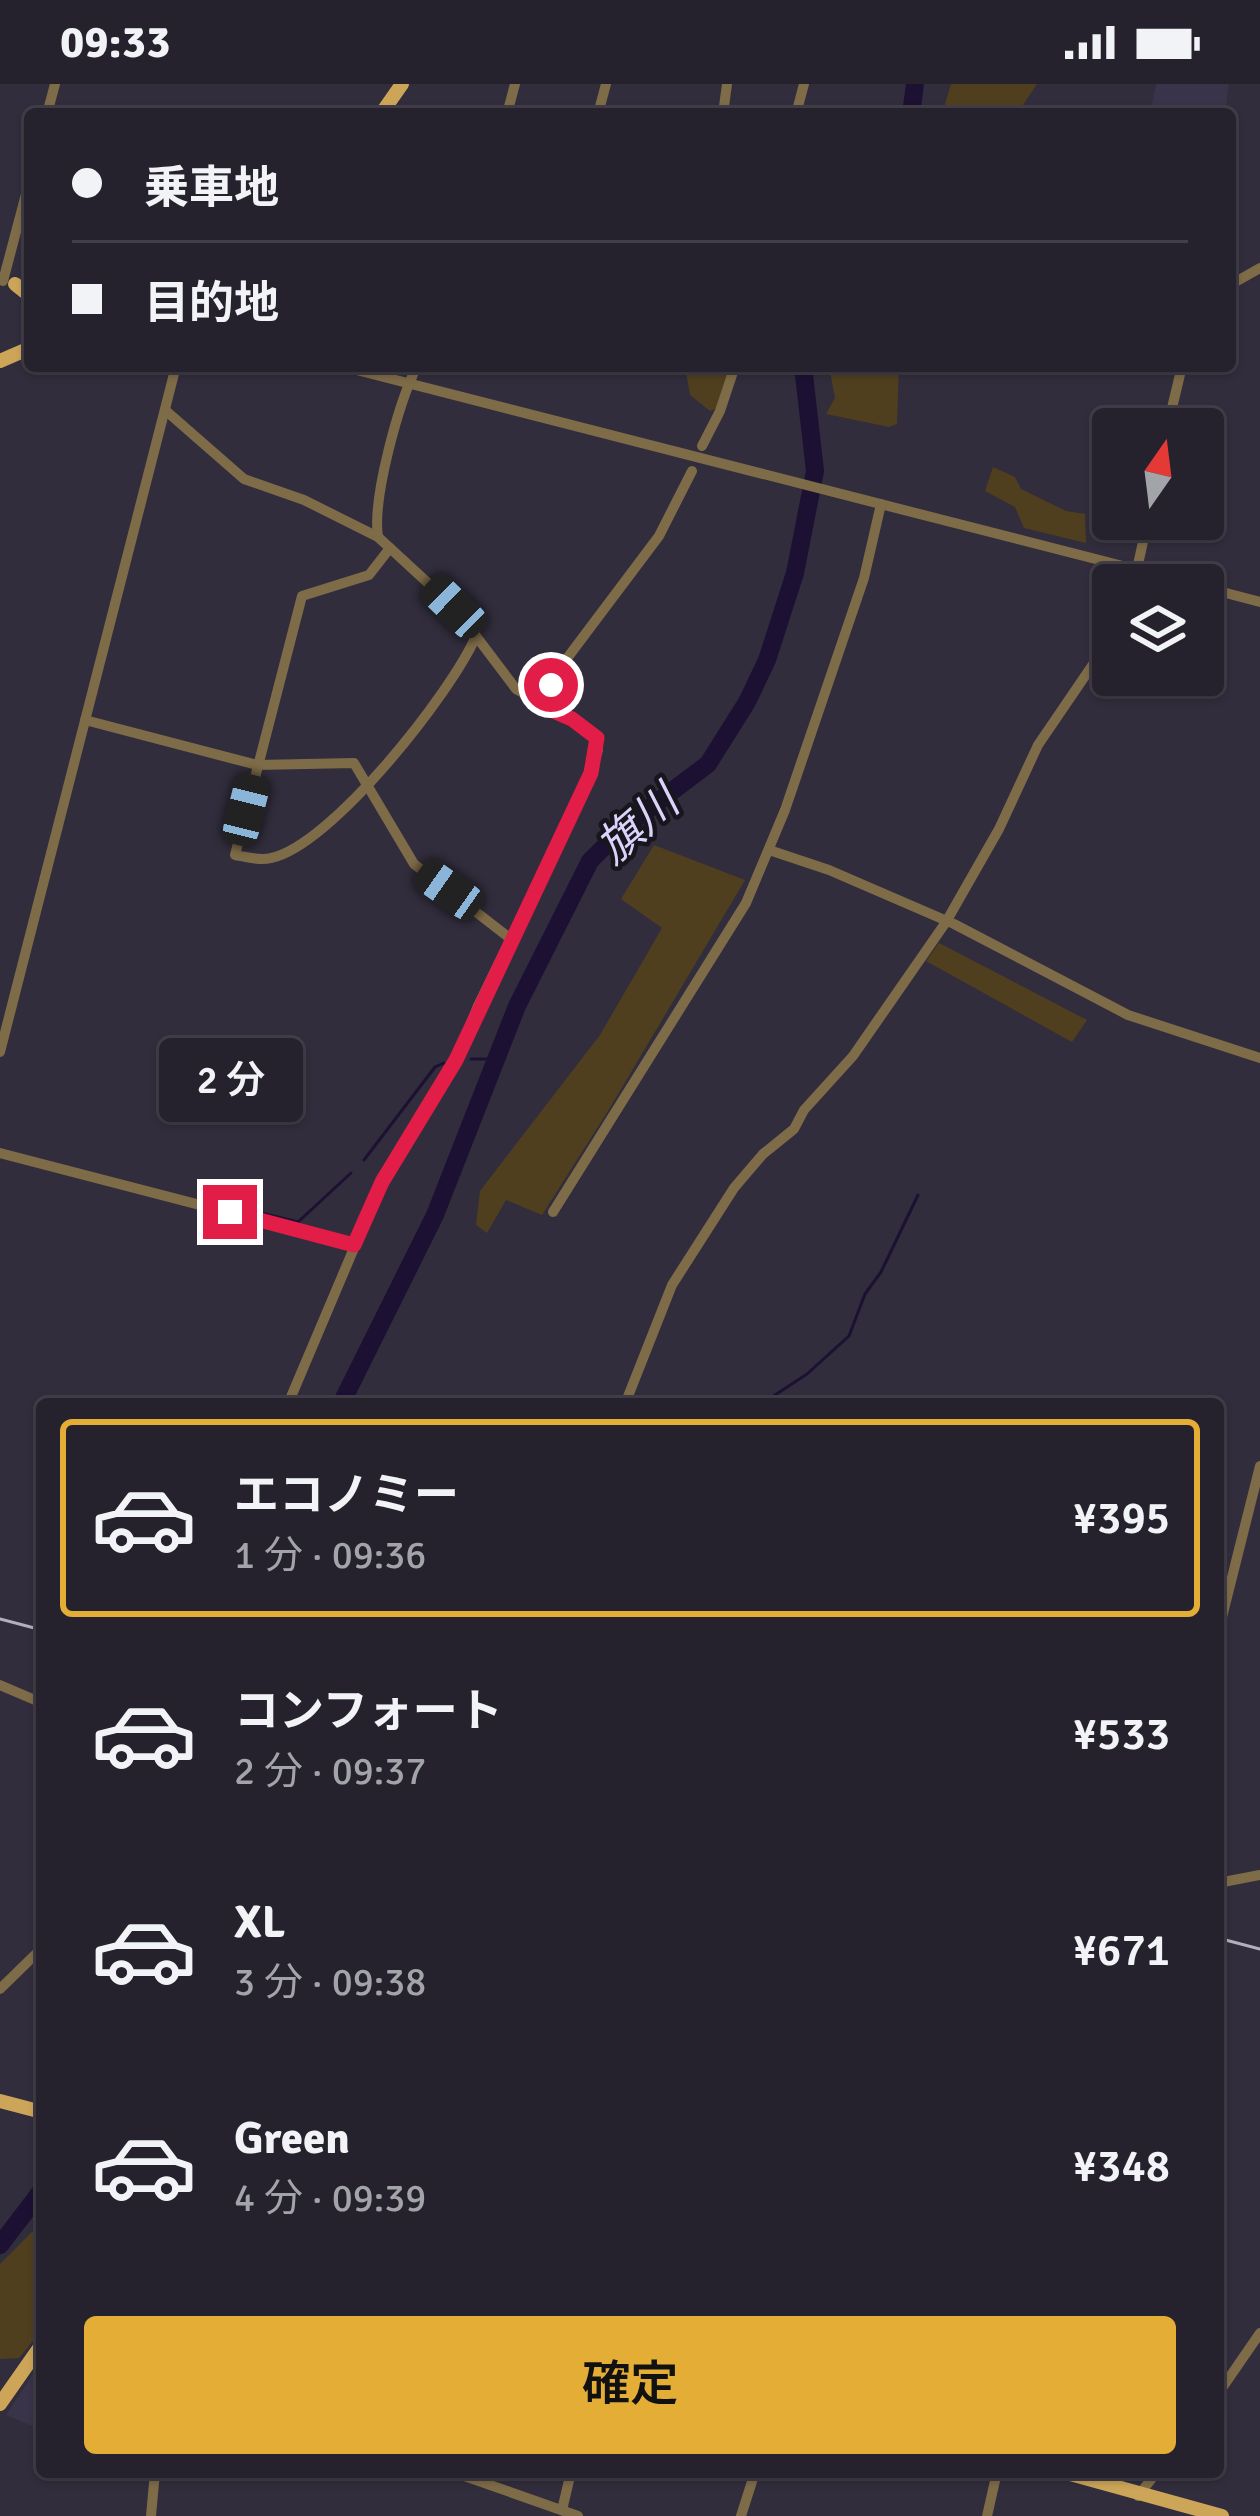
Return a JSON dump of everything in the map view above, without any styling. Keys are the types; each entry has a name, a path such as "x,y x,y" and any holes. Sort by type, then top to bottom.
{"main road":[{"path":"0,2101 36,2110"},
{"path":"0,2404 36,2354"},
{"path":"1082,2478 1222,2516"}],"street":[{"path":"16,285 24,224"},
{"path":"0,1052 174,372"},
{"path":"365,372 1117,564"},
{"path":"378,537 376,516 414,372"},
{"path":"702,446 721,411 733,372"},
{"path":"1172,408 1181,372"},
{"path":"165,410 251,484 304,500 378,537 454,607 506,680 597,738 591,773 456,1060 382,1182 290,1398"},
{"path":"542,706 565,661 659,536 692,471"},
{"path":"553,1212 746,903 864,578 879,504"},
{"path":"390,548 369,575 302,596 235,854 269,859 289,851 368,784 444,694 476,637"},
{"path":"1224,592 1260,602"},
{"path":"627,1398 673,1285 734,1188 763,1154 794,1130 804,1109 853,1056 946,922 999,829 1038,745 1092,666"},
{"path":"85,720 257,765 348,762 358,768 414,864 511,938"},
{"path":"769,850 829,870 946,922 1128,1015 1260,1058"},
{"path":"0,1153 354,1245"},
{"path":"1224,1613 1255,1509 1260,1466"},
{"path":"0,1685 36,1700"},
{"path":"1224,1882 1260,1875"},
{"path":"0,1989 36,1954"},
{"path":"1224,2385 1260,2333"},
{"path":"151,2516 154,2478"},
{"path":"478,2478 578,2516"},
{"path":"562,2510 570,2478"},
{"path":"741,2516 752,2478"},
{"path":"986,2516 996,2478"},
{"path":"1138,2496 1152,2478"}],"shaded area":[{"path":"951,84 1037,84 1021,108 944,108"},
{"path":"1156,84 1229,84 1226,108 1151,108"},
{"path":"686,372 729,372 718,408 710,411 690,395"},
{"path":"830,372 899,372 897,424 889,427 826,414 835,398"},
{"path":"993,467 1015,477 1021,489 1066,511 1085,514 1086,543 1024,528 1015,507 985,491"},
{"path":"654,845 745,880 542,1215 506,1200 487,1233 476,1225 480,1191 600,1035 662,928 621,899"},
{"path":"939,943 1087,1020 1072,1042 926,961"},
{"path":"36,2228 36,2337 19,2358 0,2359 0,2264"},
{"path":"36,2369 36,2428 6,2415"}],"waterway":[{"name":"旗川","path":"912,108 915,84"},
{"name":"旗川","path":"344,1398 435,1215 517,1006 590,861 622,829 708,764 767,660 795,573 815,471 804,372"},
{"path":"471,1059 497,1059"},
{"path":"364,1160 435,1067 444,1063"},
{"path":"257,1212 298,1222 351,1173"},
{"path":"768,1398 807,1374 849,1336 865,1294 881,1272 918,1195"},
{"name":"旗川","path":"0,2245 36,2198"}],"railway":[{"path":"0,1619 36,1628"},
{"path":"1224,1940 1260,1949"}],"route":[{"path":"230,1212 354,1245 382,1182 456,1060 591,773 597,738 572,719 542,706 551,685"}]}
